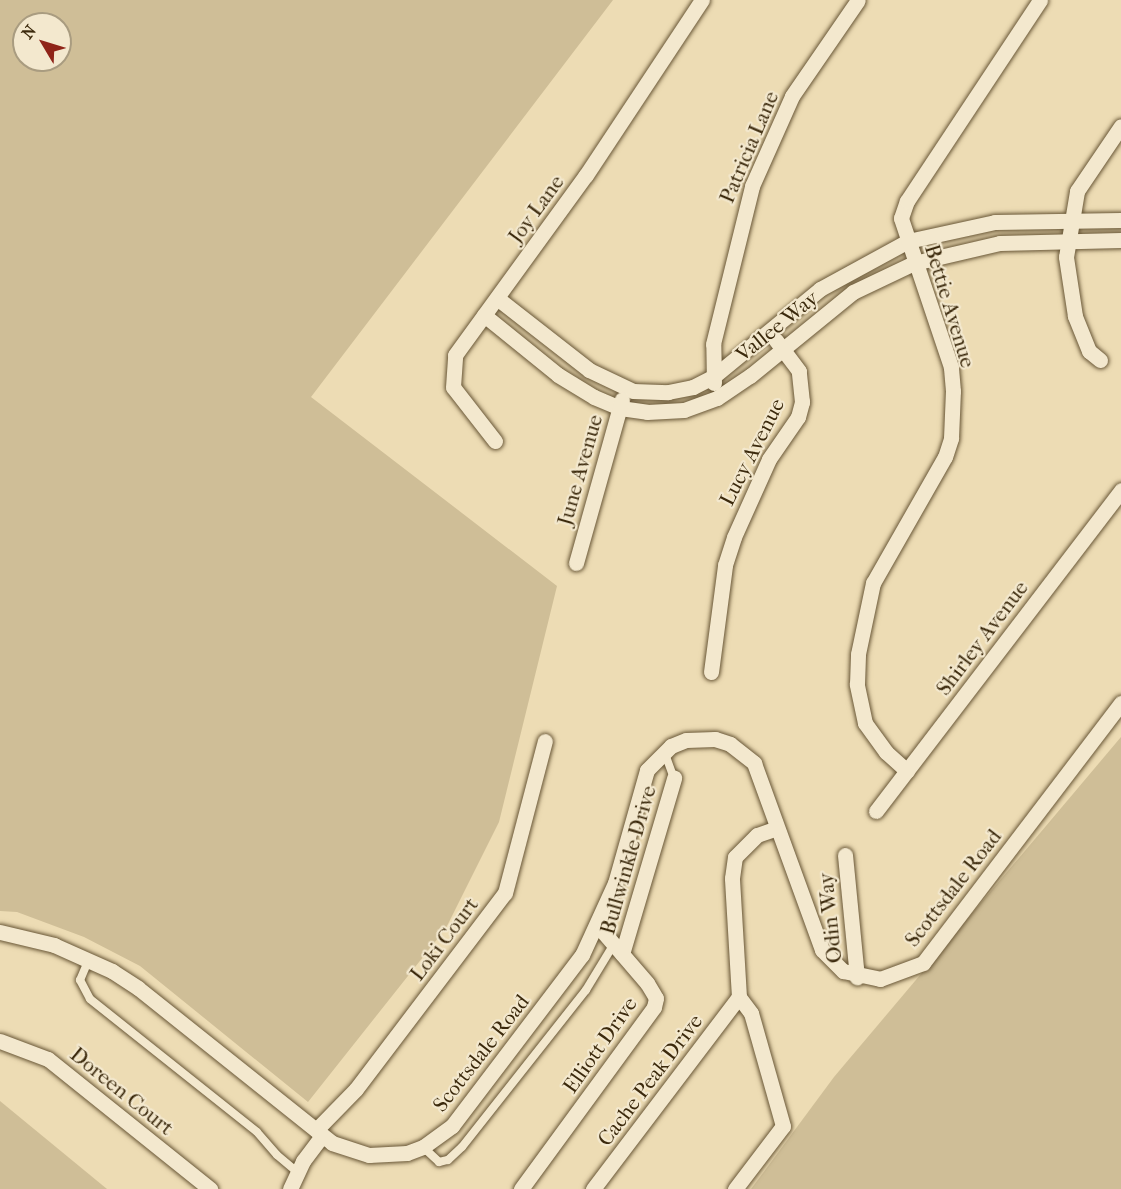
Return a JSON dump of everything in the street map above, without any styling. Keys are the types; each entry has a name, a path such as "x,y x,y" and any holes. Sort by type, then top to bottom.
{"street":[{"name":"Joy Lane","path":"495,441 453,387 451,371 455,355 586,175 702,0"},
{"name":"Patricia Lane","path":"717,398 713,377 713,344 752,186 792,96 858,0"},
{"name":"Bettie Avenue","path":"907,771 873,737 859,707 857,684 864,617 873,583 900,530 935,477 951,438 951,367 914,263 901,218 907,201 1040,0"},
{"path":"1100,360 1089,351 1075,316 1066,256 1070,220 1077,191 1086,174 1121,126"},
{"name":"Vallee Way","path":"497,298 589,370 625,388 668,392 693,387 713,377 820,290 908,242 995,222 1121,220"},
{"name":"Vallee Way","path":"484,315 558,375 620,408 646,412 684,410 717,398 853,292 914,263 1000,243 1121,240"},
{"name":"Lucy Avenue","path":"711,672 724,575 734,537 769,459 798,417 802,402 800,371 768,331"},
{"name":"June Avenue","path":"576,563 625,388"},
{"name":"Shirley Avenue","path":"876,811 1121,490"},
{"name":"Scottsdale Road","path":"857,977 896,976 923,963 1121,703"},
{"path":"664,751 700,738 730,744 744,752 761,775 777,828 822,950 837,966 857,977"},
{"name":"Loki Court","path":"290,1189 319,1133 356,1089 505,893 544,741"},
{"name":"Scottsdale Road","path":"0,932 54,945 89,959 138,988 319,1133 351,1151 389,1156 423,1147 452,1126 563,983 598,926 615,883 640,785 647,770 664,751"},
{"name":"Bullwinkle Drive","path":"618,949 674,778"},
{"path":"735,1189 783,1126 751,1012 739,997 732,878 735,857 757,835 777,828"},
{"name":"Odin Way","path":"845,855 857,977"},
{"name":"Elliott Drive","path":"521,1189 654,1007 653,992 598,926"},
{"name":"Cache Peak Drive","path":"593,1189 739,997"},
{"name":"Doreen Court","path":"0,1041 48,1059 210,1189"}],"lane":[{"path":"664,751 674,778"},
{"path":"423,1147 439,1162 448,1160 462,1148 618,949"},
{"path":"89,959 80,980 90,999 257,1132 276,1155 297,1172"}],"shaded area":[{"path":"0,0 613,0 311,397 557,586 499,822 446,928 308,1102 140,966 84,937 17,912 0,911"},
{"path":"1121,737 1121,1189 751,1189 834,1077"},
{"path":"0,1101 107,1189 0,1189"}]}
